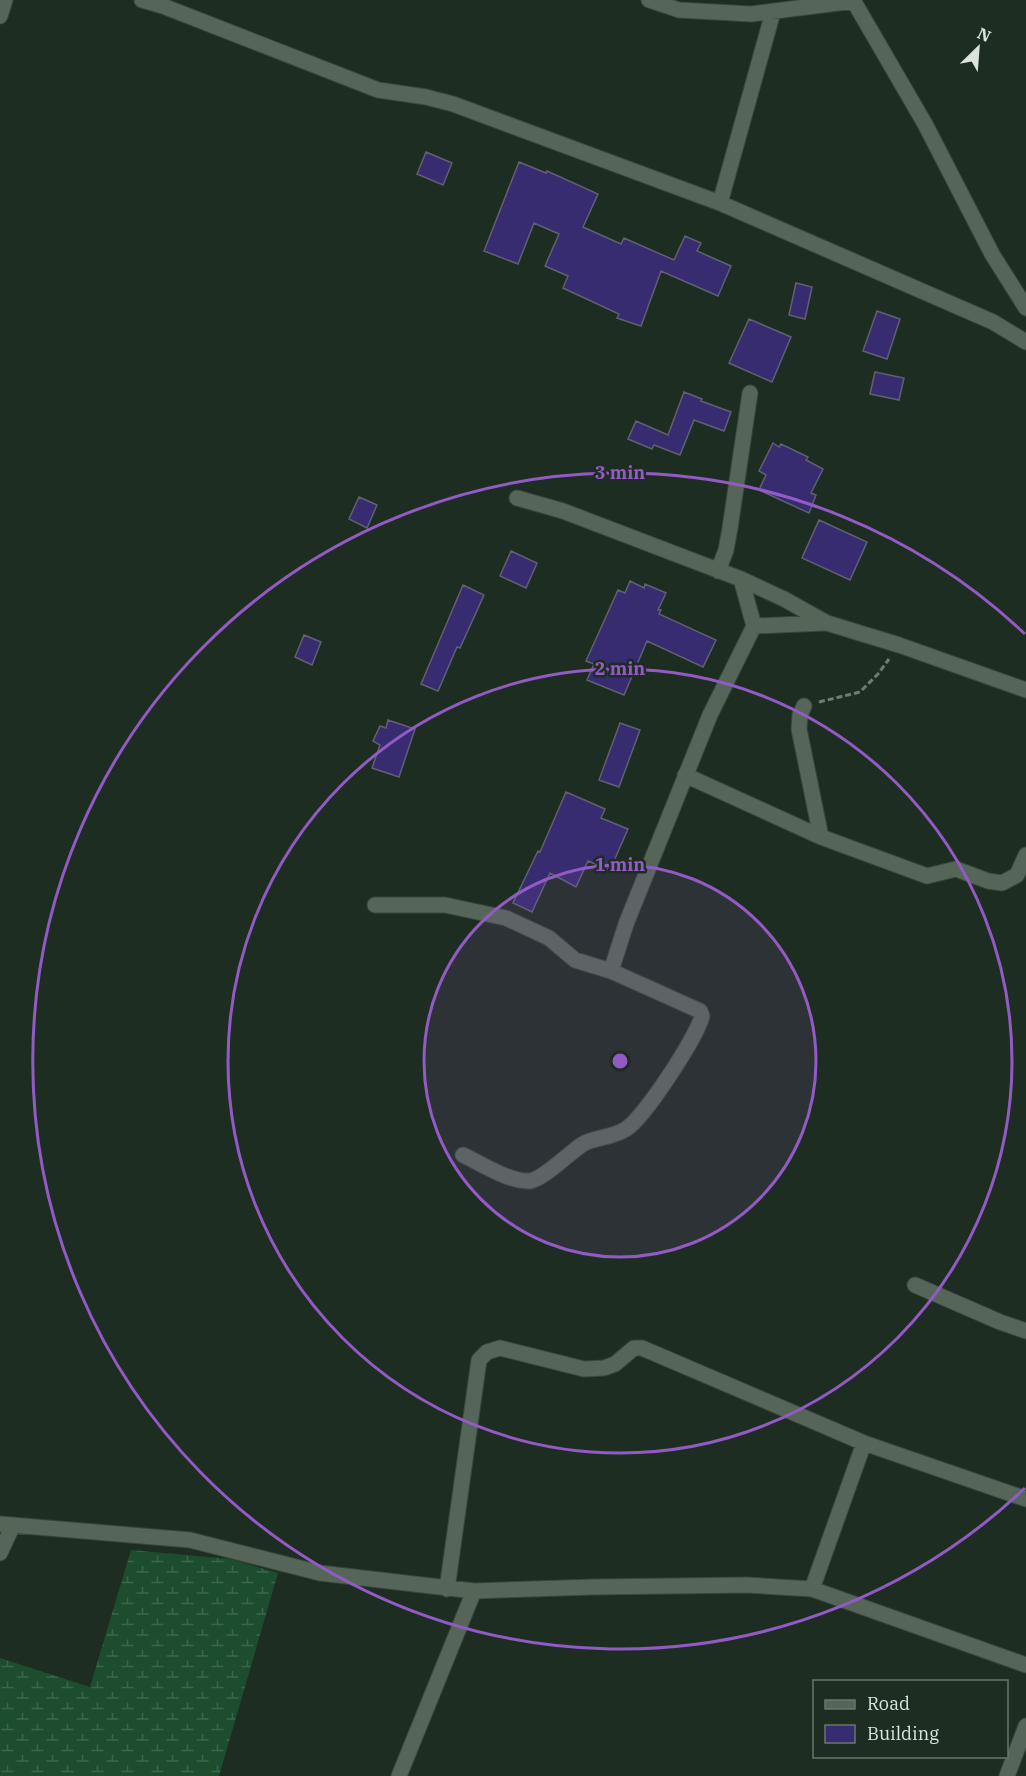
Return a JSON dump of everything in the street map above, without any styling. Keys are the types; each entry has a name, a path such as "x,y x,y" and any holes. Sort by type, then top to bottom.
{"street":[{"path":"0,16 6,0"},
{"path":"142,0 163,6 378,90 426,97 453,104 720,203 983,317 1026,342"},
{"path":"649,0 679,10 751,14 853,1 924,124 987,245 1026,308"},
{"path":"720,203 773,12"},
{"path":"718,571 726,550 730,528 750,393"},
{"path":"517,498 563,512 741,579 784,599 826,623 899,645 1026,690"},
{"path":"611,971 626,924 685,775 710,715 753,626 741,579"},
{"path":"753,626 826,623"},
{"path":"804,706 800,715 799,729 821,837"},
{"path":"685,775 821,837 927,876 956,869 988,881 1002,883 1017,875 1026,855"},
{"path":"375,905 445,905 506,918 549,938 575,960 611,971 700,1011 702,1016 686,1050 651,1101 627,1129 608,1138 584,1143 533,1181 514,1180 462,1155"},
{"path":"915,1285 1026,1331"},
{"path":"447,1589 479,1360 487,1352 500,1348 584,1370 604,1368 615,1364 634,1348 642,1348 864,1443 1026,1499"},
{"path":"812,1589 864,1443"},
{"path":"0,1553 6,1524 190,1540 320,1573 447,1589 474,1591 747,1585 812,1589 1026,1665"},
{"path":"399,1776 474,1591"},
{"path":"1007,1776 1026,1726"}],"path":[{"path":"804,706 812,701 819,702 860,692 878,674 899,645"}],"green space":[{"path":"131,1550 230,1559 278,1573 219,1776 0,1776 0,1658 90,1687"}],"building":[{"path":"426,152 452,163 443,185 417,174"},
{"path":"519,162 546,173 547,171 598,194 583,227 621,244 624,238 674,260 685,236 701,243 697,251 731,266 718,296 661,271 641,326 617,318 619,314 563,288 568,276 545,266 559,234 534,223 518,264 484,251"},
{"path":"796,283 812,287 805,319 789,315"},
{"path":"877,311 900,319 887,359 863,351"},
{"path":"749,319 791,337 772,382 729,363"},
{"path":"875,372 904,378 899,400 870,394"},
{"path":"684,392 731,412 724,431 694,420 680,455 654,445 652,449 628,439 636,421 668,435"},
{"path":"773,443 779,447 781,444 808,457 806,460 823,469 811,493 816,495 809,513 759,490 766,475 759,471"},
{"path":"359,497 377,505 367,528 349,519"},
{"path":"819,520 867,542 850,580 802,558"},
{"path":"511,551 537,563 526,588 500,576"},
{"path":"630,581 644,588 645,584 666,593 658,610 661,610 659,614 716,640 703,667 647,641 624,695 587,680 594,664 586,661 618,590 625,593"},
{"path":"463,585 484,595 460,648 457,647 438,691 421,684"},
{"path":"304,635 321,642 312,665 295,657"},
{"path":"388,720 415,729 399,777 372,768 380,745 373,741 380,726 386,728"},
{"path":"620,723 640,730 619,787 599,780"},
{"path":"566,792 605,809 601,818 628,829 610,870 588,861 576,887 550,873 532,912 513,903 538,851 540,852"}]}
